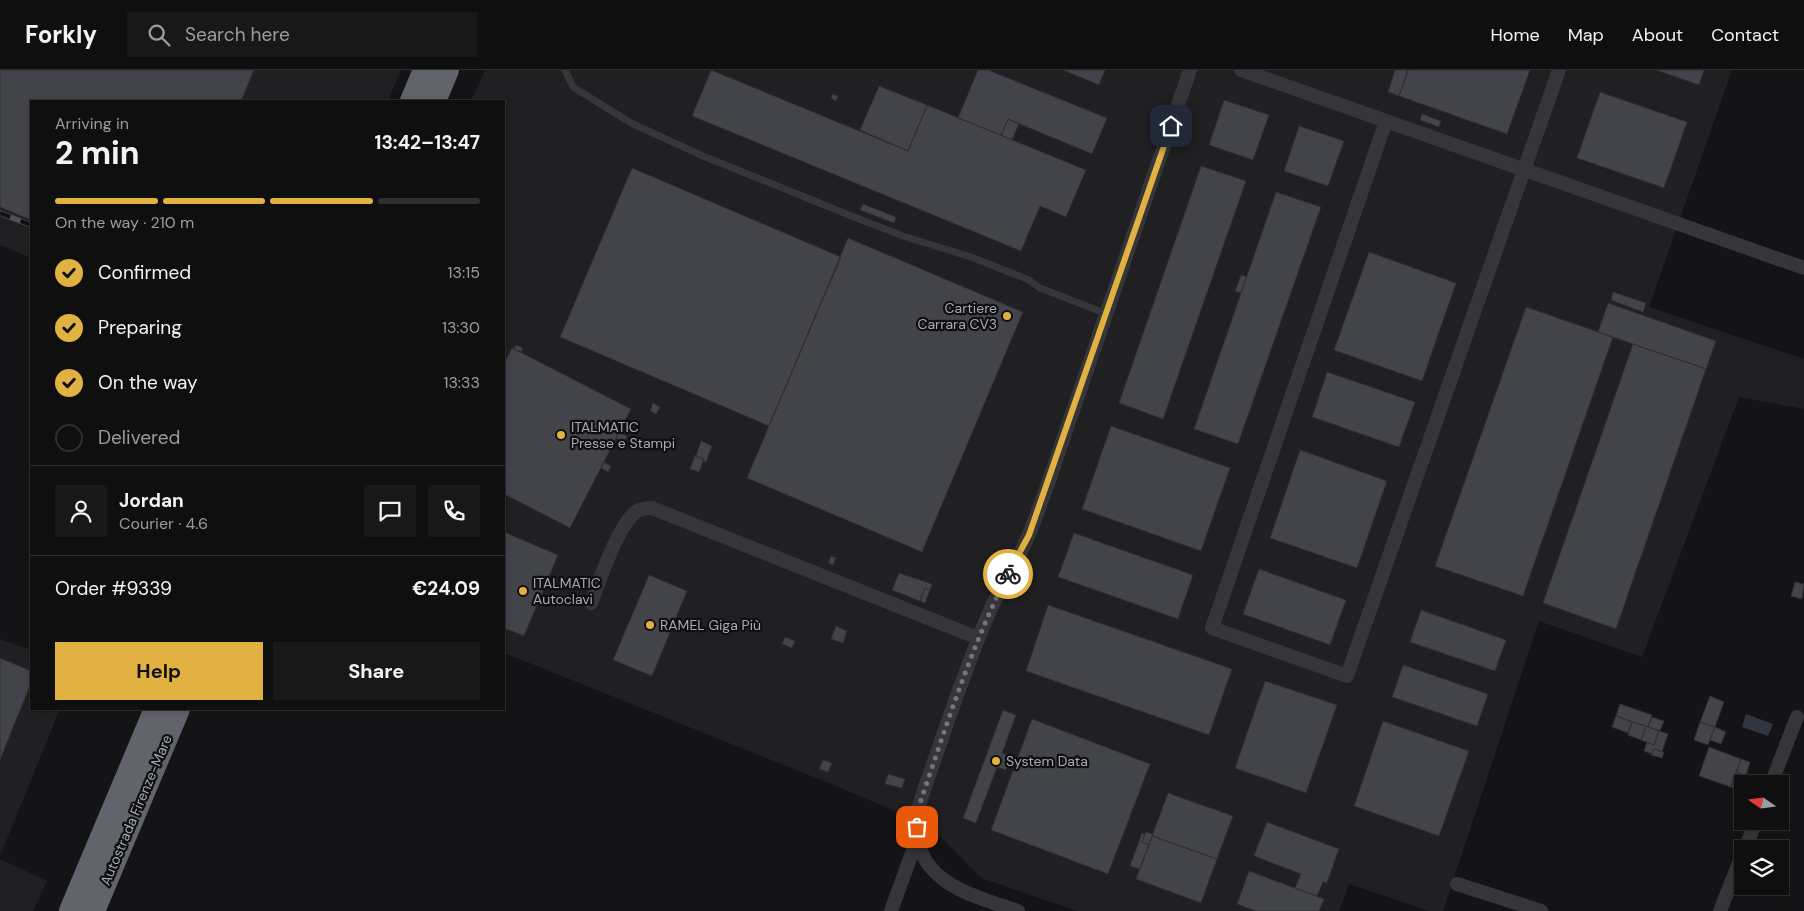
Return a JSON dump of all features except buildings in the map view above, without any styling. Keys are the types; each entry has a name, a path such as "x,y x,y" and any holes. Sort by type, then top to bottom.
{"highway":[{"path":"412,100 425,70"},
{"path":"434,100 447,70"},
{"name":"Autostrada Firenze-Mare","path":"71,911 156,710"},
{"name":"Autostrada Firenze-Mare","path":"93,911 178,710"}],"street":[{"path":"1018,911 957,888 943,880 922,854 918,839 917,814 978,638 1029,535 1190,70"},
{"path":"1241,70 1804,268"},
{"path":"1386,122 1212,628 1347,676 1559,70"},
{"path":"591,603 616,540 630,518 637,511 652,508 978,638"},
{"path":"1774,775 1797,717"},
{"path":"891,911 918,839"},
{"path":"1720,911 1734,875"},
{"path":"1457,884 1541,911"}],"lane":[{"path":"565,70 572,87 631,123 703,156 903,236 971,257 1030,280 1040,288 1107,314"}],"shaded area":[{"path":"0,70 401,70 388,100 30,100 30,258 0,245"},
{"path":"485,70 1732,70 1649,307 1804,359 1804,409 1739,397 1642,657 1539,621 1443,911 1429,911 1349,884 1339,911 1077,911 981,878 933,829 904,815 834,785 505,653 505,100 471,100"},
{"path":"0,639 30,650 30,710 60,710 0,856"},
{"path":"1746,714 1773,724 1768,736 1742,727"},
{"path":"0,859 47,881 33,911 0,911"}],"railway":[{"path":"0,213 30,225"}],"way so far":[{"path":"917,827 917,814 921,800 968,664 1008,574"}],"place":[{"name":"Cartiere Carrara CV3","path":"1007,316"},
{"name":"ITALMATIC Presse e Stampi","path":"561,435"},
{"name":"ITALMATIC Autoclavi","path":"523,591"},
{"name":"RAMEL Giga Più","path":"650,625"},
{"name":"System Data","path":"996,761"}],"route":[{"path":"1008,574 1029,535 1171,126"}]}
